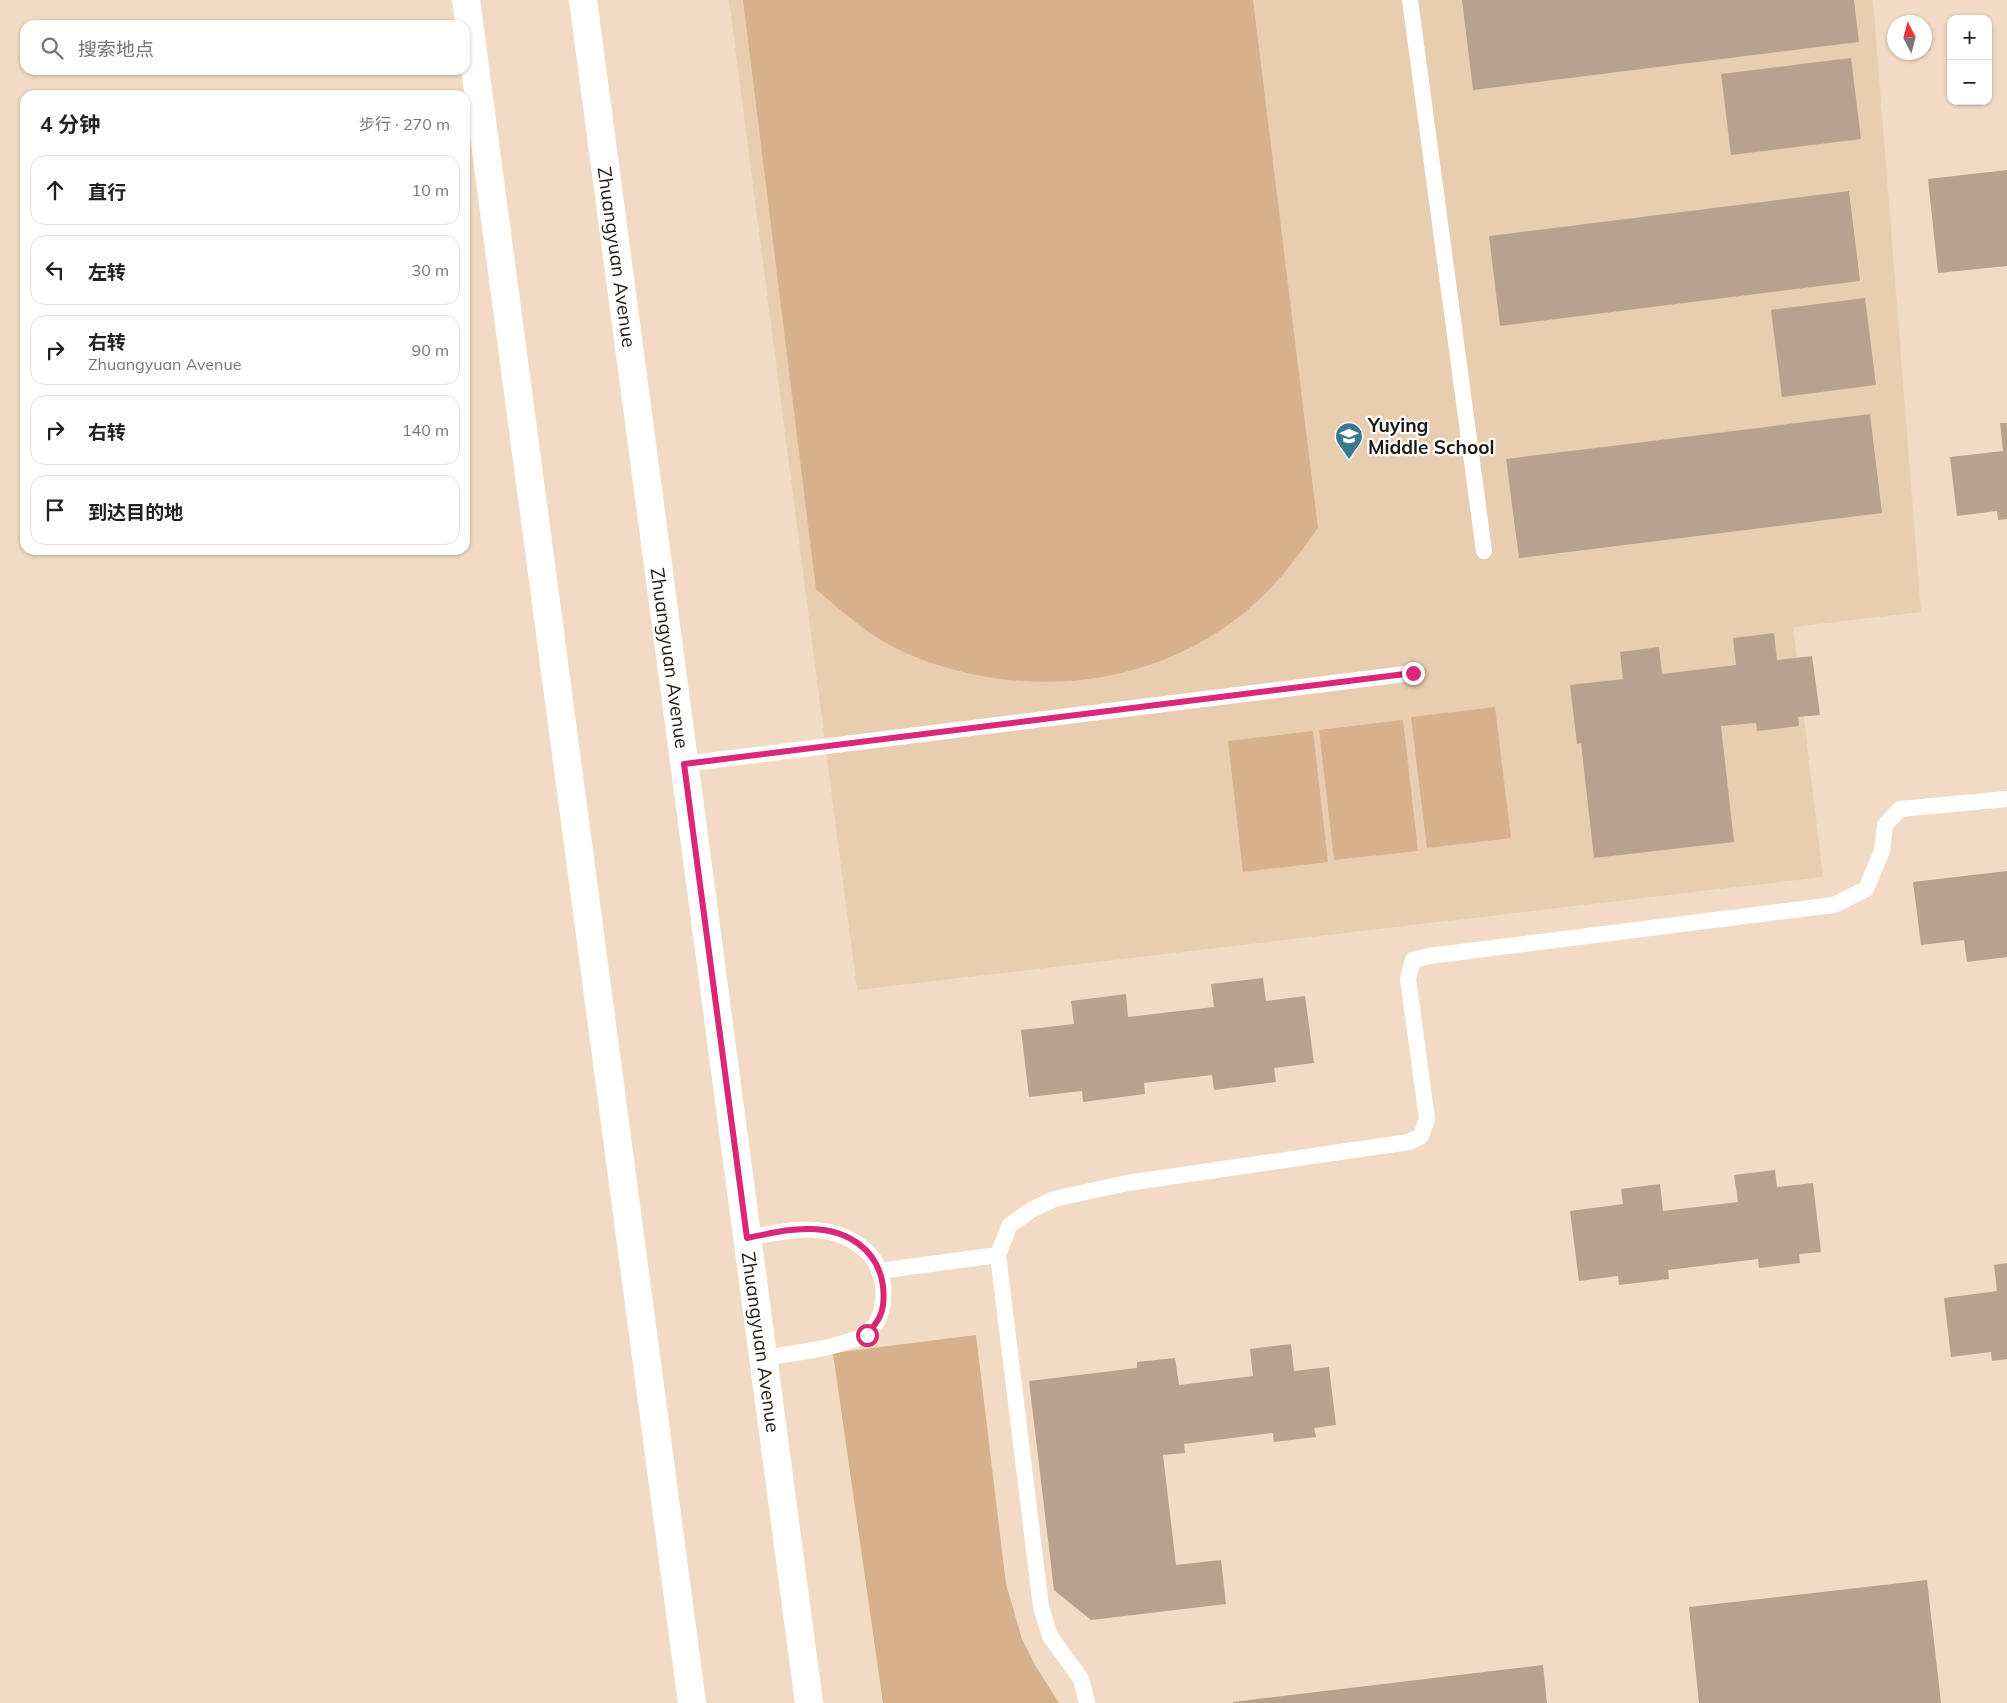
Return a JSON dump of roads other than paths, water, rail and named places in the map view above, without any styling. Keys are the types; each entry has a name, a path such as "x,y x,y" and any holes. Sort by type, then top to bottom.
{"main road":[{"path":"466,0 469,20"},
{"name":"Zhuangyuan Avenue","path":"583,0 809,1703"},
{"path":"470,30 692,1703"}],"lane":[{"path":"1410,0 1484,551"},
{"path":"684,764 1413,673"},
{"path":"1087,1703 1081,1679 1050,1636 1040,1607 998,1255 1009,1226 1030,1210 1054,1199 1126,1183 1409,1142 1421,1136 1427,1119 1408,978 1413,960 1429,956 1834,905 1866,889 1882,851 1885,825 1900,809 2007,799"},
{"path":"747,1238 787,1230 813,1229 837,1233 854,1240 873,1256 879,1271 884,1296 880,1316 867,1335 816,1350 763,1358"},
{"path":"879,1271 998,1255"}],"place":[{"name":"Yuying Middle School","path":"1349,460"}]}
